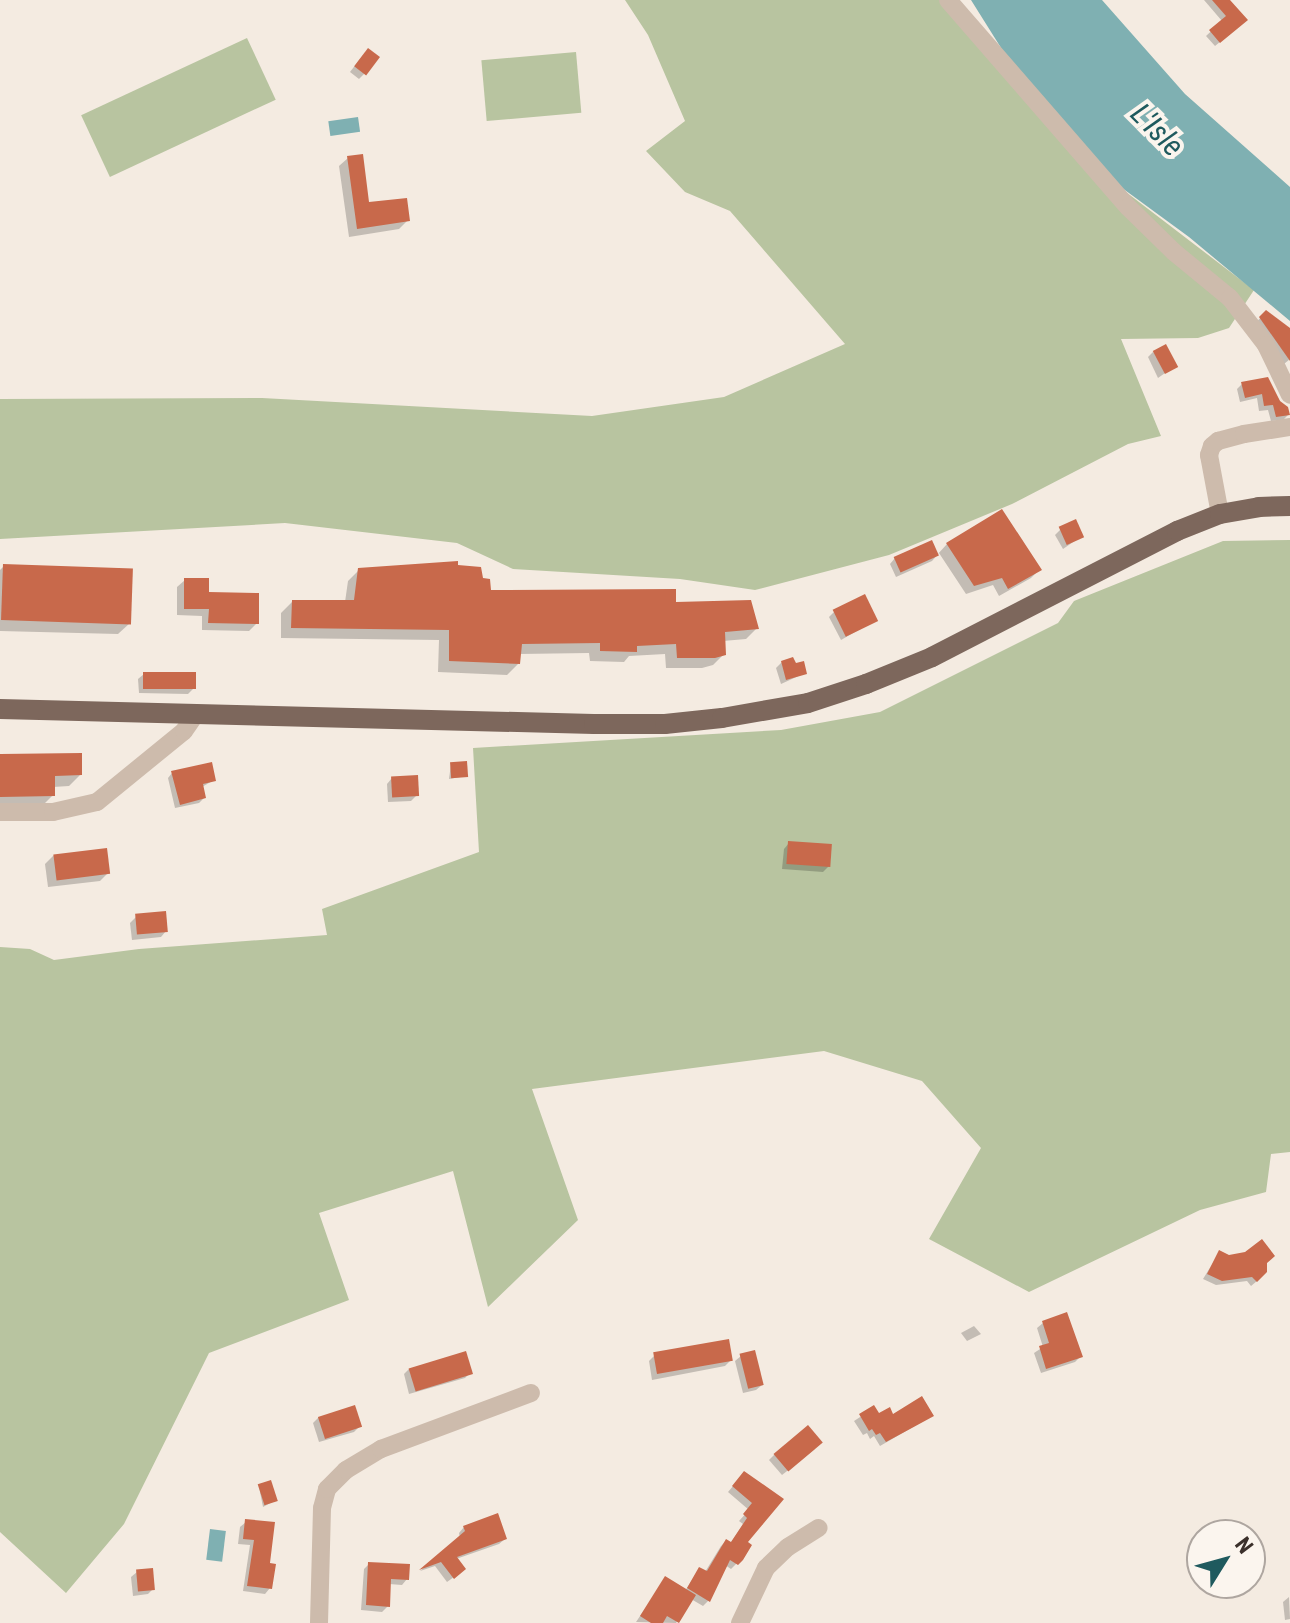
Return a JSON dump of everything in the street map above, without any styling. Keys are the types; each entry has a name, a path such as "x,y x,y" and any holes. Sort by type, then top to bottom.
{"main road":[{"path":"0,709 665,724 808,703 932,657 1130,552 1220,514 1259,507 1290,506"}],"street":[{"path":"948,0 1128,207 1174,252 1230,298 1266,345 1290,395"},
{"path":"1220,514 1209,455 1212,446 1244,434 1290,427"},
{"path":"0,812 53,812 97,802 184,731 195,715"},
{"path":"319,1623 322,1508 327,1489 346,1470 381,1449 531,1393"},
{"path":"740,1623 766,1568 788,1547 818,1528"}],"green space":[{"path":"625,0 958,0 1122,189 1254,290 1229,328 1198,338 1121,339 1161,436 1128,444 1012,504 889,555 755,590 680,579 513,569 457,543 285,523 0,539 0,399 262,398 592,416 724,397 845,344 730,211 685,192 646,151 685,121 648,35"},
{"path":"247,38 276,100 110,177 81,115"},
{"path":"576,52 581,113 487,121 481,60"},
{"path":"1290,540 1290,1152 1271,1154 1266,1192 1200,1210 1029,1292 929,1239 981,1148 922,1081 824,1051 532,1089 578,1220 488,1307 453,1171 319,1213 349,1300 209,1353 124,1524 66,1593 0,1532 0,947 30,949 54,960 139,949 327,935 322,909 479,852 473,748 781,730 880,712 1058,623 1074,601 1223,541"}],"water":[{"name":"L'Isle","path":"971,0 1102,0 1185,94 1290,187 1290,321 1189,237 1118,185 1003,51"},
{"path":"358,117 360,132 330,136 328,121"},
{"path":"210,1529 226,1531 222,1562 206,1560"}],"building":[{"path":"1212,0 1230,0 1248,20 1220,43 1209,30 1226,16"},
{"path":"368,48 380,57 366,75 354,66"},
{"path":"363,154 369,202 407,198 410,221 357,229 347,156"},
{"path":"1266,310 1290,328 1290,361 1259,317"},
{"path":"1166,344 1178,367 1165,374 1153,351"},
{"path":"1268,377 1290,415 1276,417 1273,405 1264,406 1262,394 1245,398 1241,382"},
{"path":"1002,509 1042,570 1008,589 1002,578 974,586 946,543"},
{"path":"1076,519 1084,537 1067,545 1059,527"},
{"path":"932,540 939,556 901,573 894,557"},
{"path":"458,561 458,565 481,567 483,578 490,579 491,590 676,589 676,602 751,600 759,629 725,632 726,655 715,658 677,658 676,644 637,646 637,652 600,651 600,643 522,644 520,664 449,661 449,630 291,628 292,600 354,600 358,568"},
{"path":"3,564 133,569 131,625 1,620"},
{"path":"184,578 209,578 209,592 259,593 259,624 208,623 209,609 184,609"},
{"path":"865,594 878,621 846,637 833,610"},
{"path":"793,657 796,663 804,661 807,674 786,680 781,661"},
{"path":"143,672 196,672 196,689 143,689"},
{"path":"82,753 82,775 55,776 55,796 0,797 0,754"},
{"path":"467,761 468,777 451,778 450,762"},
{"path":"212,762 216,781 203,784 206,798 180,805 171,771"},
{"path":"418,775 419,796 392,797 391,776"},
{"path":"788,841 832,844 830,867 786,864"},
{"path":"107,848 110,874 57,880 53,855"},
{"path":"166,911 168,932 137,935 135,914"},
{"path":"1262,1239 1275,1256 1267,1263 1267,1272 1257,1282 1252,1277 1222,1281 1207,1274 1219,1250 1229,1255 1245,1252"},
{"path":"1067,1312 1083,1357 1046,1369 1039,1346 1049,1343 1042,1321"},
{"path":"729,1339 733,1361 657,1374 653,1352"},
{"path":"755,1350 764,1385 748,1389 739,1354"},
{"path":"466,1351 473,1374 416,1391 409,1369"},
{"path":"922,1396 934,1416 886,1442 880,1433 876,1435 872,1429 869,1431 859,1414 874,1405 879,1413 890,1407 893,1414"},
{"path":"355,1405 362,1427 325,1439 318,1417"},
{"path":"808,1425 823,1443 788,1472 774,1454"},
{"path":"744,1471 784,1499 748,1542 752,1545 743,1560 738,1565 730,1560 710,1602 687,1588 699,1567 707,1571 726,1539 731,1542 747,1518 743,1514 752,1503 732,1486"},
{"path":"271,1480 278,1501 264,1505 258,1484"},
{"path":"498,1513 507,1539 457,1557 466,1569 454,1579 441,1562 419,1570 465,1531 463,1526"},
{"path":"245,1519 275,1522 270,1563 276,1564 272,1589 247,1586 254,1540 243,1539"},
{"path":"368,1562 410,1564 409,1580 391,1579 390,1607 366,1605"},
{"path":"153,1568 155,1590 138,1591 136,1569"},
{"path":"665,1576 696,1595 679,1623 667,1616 663,1623 651,1623 640,1616"}]}
